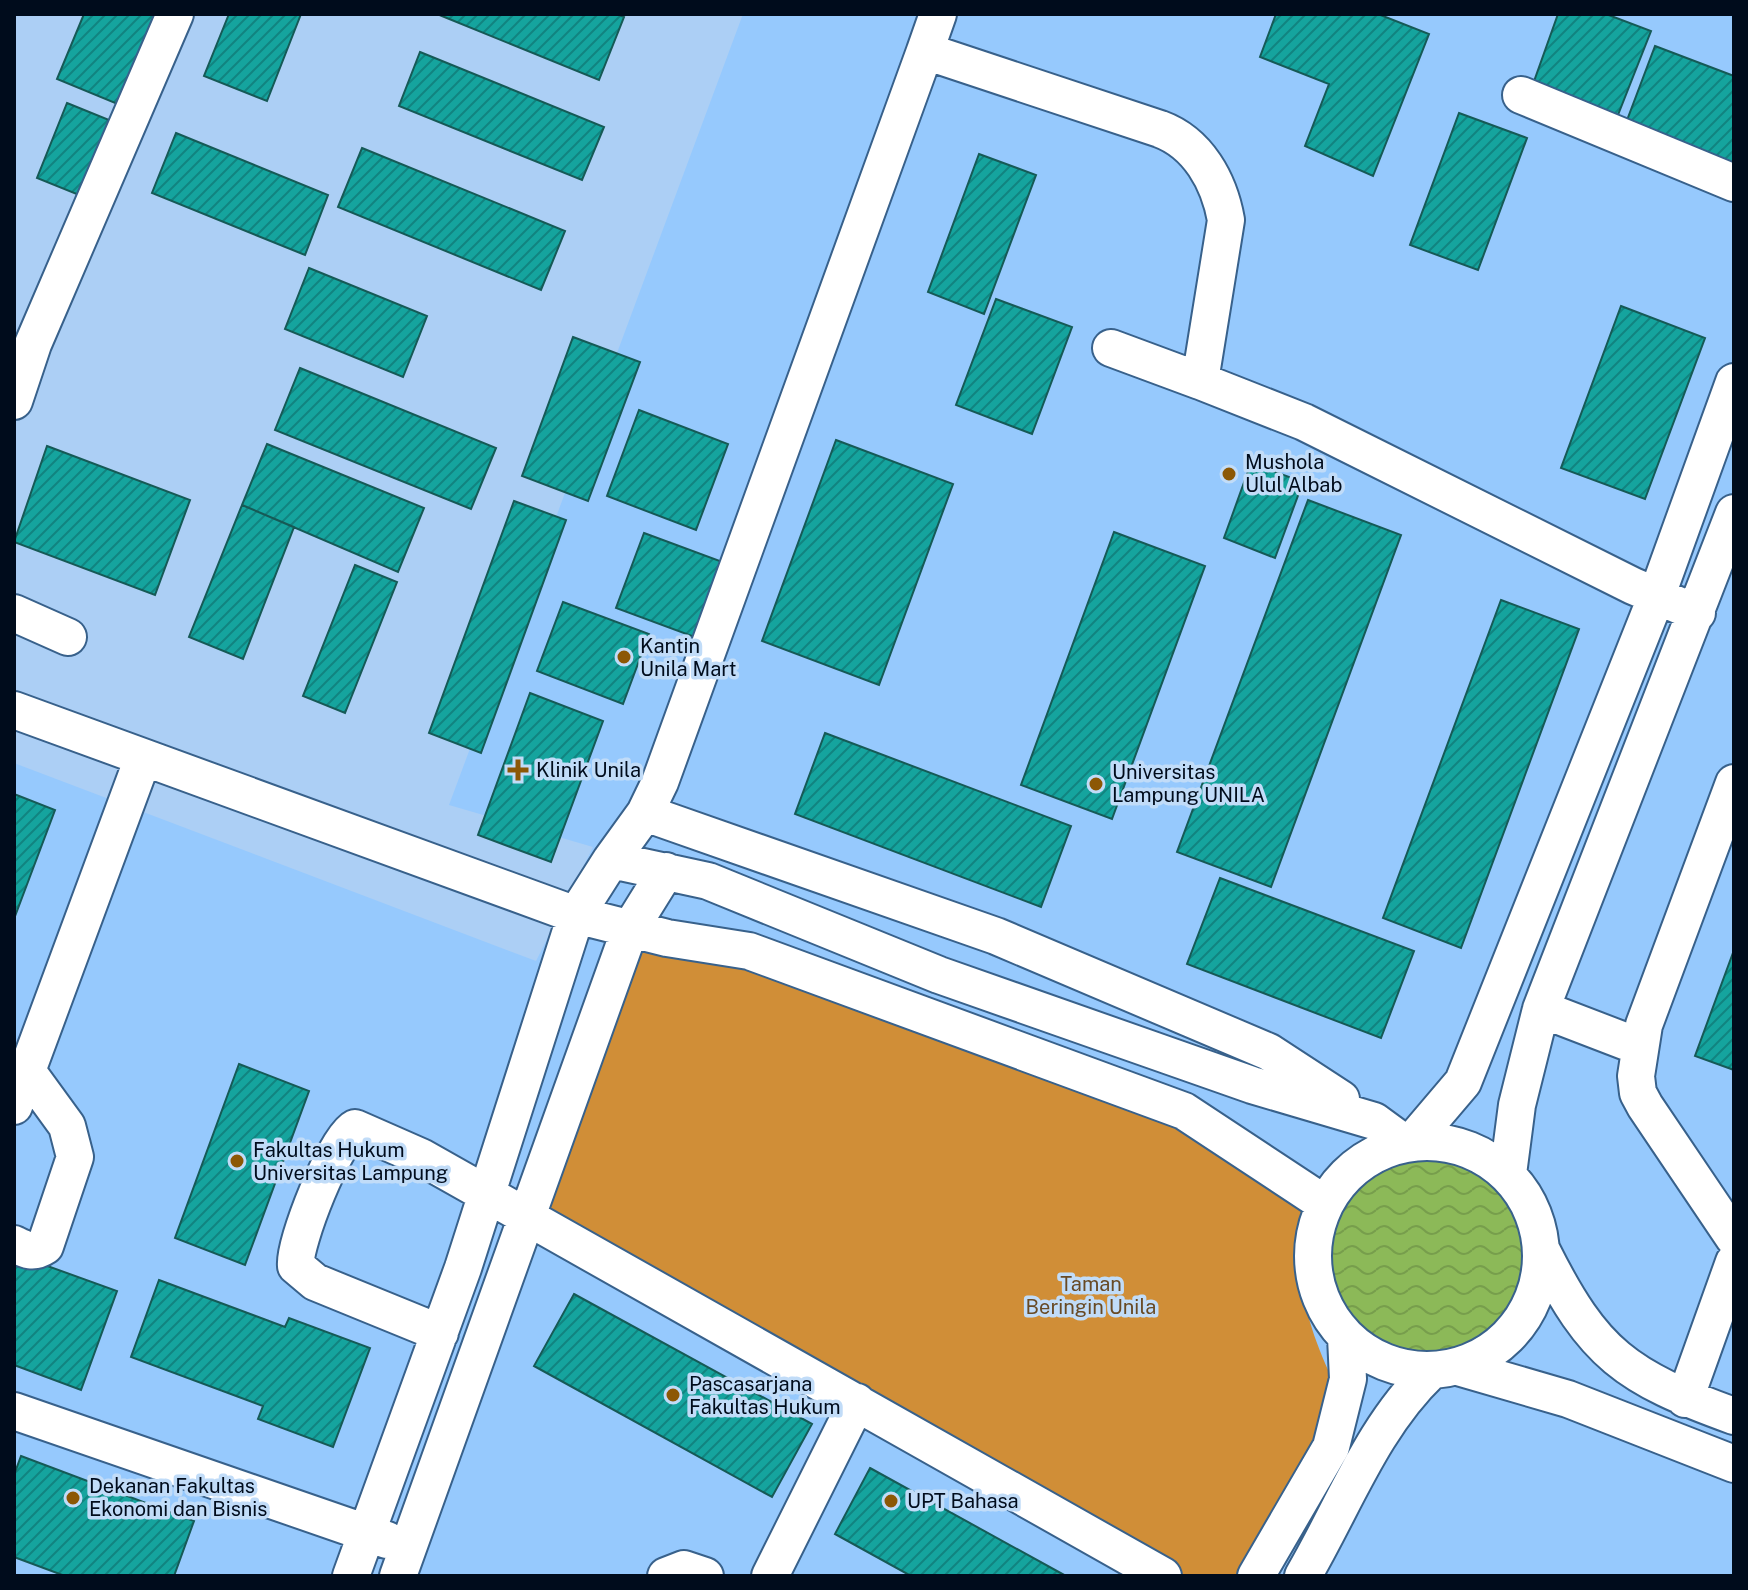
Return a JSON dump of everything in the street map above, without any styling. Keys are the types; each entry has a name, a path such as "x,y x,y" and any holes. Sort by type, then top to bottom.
{"street":[{"path":"14,401 33,344 175,14"},
{"path":"351,1576 487,1195 576,915 645,813 681,725 938,14"},
{"path":"925,51 1175,134 1196,152 1222,199 1226,220 1200,381"},
{"path":"1521,95 1734,183"},
{"path":"1111,348 1304,422 1697,613"},
{"path":"1408,1143 1463,1082 1657,595 1734,382"},
{"path":"1508,1174 1517,1105 1541,1009 1734,513"},
{"path":"14,613 68,637"},
{"path":"14,710 576,915 630,929 749,951 1184,1111 1325,1204"},
{"path":"14,1106 143,758"},
{"path":"1734,783 1644,1025 1638,1093 1734,1238"},
{"path":"645,813 996,936 1269,1052 1408,1143"},
{"path":"611,860 722,886 939,975 1252,1085 1374,1121"},
{"path":"14,1411 366,1532 403,1562 630,929 666,871"},
{"path":"1541,1009 1640,1047"},
{"path":"14,1244 37,1252 45,1246 75,1157 67,1126 27,1071"},
{"path":"440,1333 315,1282 302,1274 295,1259 340,1145 346,1134 355,1128 421,1157 1163,1576"},
{"path":"1734,1416 1685,1399 1651,1382 1603,1348 1563,1294 1542,1251 1537,1223 1526,1197 1508,1174 1480,1154 1447,1143 1408,1143 1372,1155 1345,1176 1325,1204 1313,1250 1320,1296 1346,1337 1371,1356 1400,1368 1444,1369 1568,1399 1734,1464"},
{"path":"1277,1544 1318,1571 1381,1431 1403,1398 1444,1369 1503,1343 1533,1302 1542,1251"},
{"path":"1685,1399 1734,1262"},
{"path":"1256,1576 1331,1447 1348,1379 1346,1337"},
{"path":"770,1576 857,1402"},
{"path":"666,1576 684,1569 705,1576"}],"shaded area":[{"name":"Universitas Lampung UNILA","path":"743,14 1734,14 1734,1576 14,1576 14,763 536,961 593,847 449,805"}],"green space":[{"name":"Taman Beringin Unila","path":"668,939 1179,1112 1311,1199 1303,1249 1304,1292 1314,1334 1333,1381 1294,1505 1246,1576 1179,1576 535,1220 627,953"}],"water":[{"path":"1426,1150 1465,1158 1499,1180 1521,1214 1529,1253 1521,1292 1499,1326 1465,1348 1426,1356 1387,1348 1353,1326 1331,1292 1323,1253 1331,1214 1353,1180 1387,1158"}],"building":[{"path":"84,14 156,14 120,105 57,79"},
{"path":"229,14 301,14 267,101 204,76"},
{"path":"437,14 617,14 624,17 599,80"},
{"path":"1276,14 1378,14 1429,34 1373,176 1305,146 1329,84 1260,57"},
{"path":"1558,14 1606,14 1651,31 1616,120 1532,87"},
{"path":"1655,46 1734,76 1734,163 1626,123"},
{"path":"420,52 604,127 582,180 399,106"},
{"path":"67,103 114,122 84,197 37,178"},
{"path":"1459,113 1527,138 1478,270 1410,245"},
{"path":"176,133 328,195 305,255 152,193"},
{"path":"362,148 565,231 541,290 338,207"},
{"path":"979,154 1036,175 984,314 928,292"},
{"path":"309,268 427,316 403,377 285,329"},
{"path":"996,299 1072,327 1032,434 956,405"},
{"path":"1621,306 1705,338 1645,499 1561,468"},
{"path":"573,337 640,362 588,501 522,476"},
{"path":"300,368 496,448 471,509 275,430"},
{"path":"639,410 728,444 696,530 607,496"},
{"path":"836,440 953,484 879,685 762,641"},
{"path":"267,444 424,508 398,572 242,505"},
{"path":"47,446 190,500 155,595 14,542"},
{"path":"1251,463 1303,482 1275,558 1224,538"},
{"path":"1308,500 1401,535 1271,887 1177,852"},
{"path":"514,501 566,520 481,753 429,733"},
{"path":"242,505 294,527 243,659 189,637"},
{"path":"1114,532 1205,566 1112,819 1021,785"},
{"path":"644,533 728,564 700,639 616,608"},
{"path":"355,565 397,582 345,713 303,696"},
{"path":"1501,600 1579,629 1461,948 1383,918"},
{"path":"563,602 649,634 623,704 537,671"},
{"path":"530,693 603,721 551,862 478,835"},
{"path":"825,733 1071,826 1041,907 795,814"},
{"path":"14,794 55,810 14,919"},
{"path":"1220,878 1414,951 1381,1038 1187,964"},
{"path":"1734,950 1734,1070 1695,1056"},
{"path":"239,1064 309,1091 245,1265 175,1238"},
{"path":"14,1254 117,1291 81,1390 14,1365"},
{"path":"159,1280 285,1327 289,1318 370,1348 333,1447 258,1419 263,1406 131,1357"},
{"name":"Pascasarjana Fakultas Hukum","path":"574,1294 812,1424 772,1497 534,1366"},
{"name":"Dekanan Fakultas Ekonomi dan Bisnis","path":"21,1456 194,1521 174,1576 65,1576 14,1557 14,1475"},
{"name":"UPT Bahasa","path":"870,1468 1066,1576 911,1576 835,1534"}],"place":[{"name":"Mushola Ulul Albab","path":"1229,474"},
{"name":"Kantin Unila Mart","path":"624,657"},
{"name":"Klinik Unila","path":"518,770"},
{"name":"Universitas Lampung UNILA","path":"1096,784"},
{"name":"Fakultas Hukum Universitas Lampung","path":"237,1161"},
{"name":"Pascasarjana Fakultas Hukum","path":"673,1395"},
{"name":"Dekanan Fakultas Ekonomi dan Bisnis","path":"73,1498"},
{"name":"UPT Bahasa","path":"891,1501"}]}
